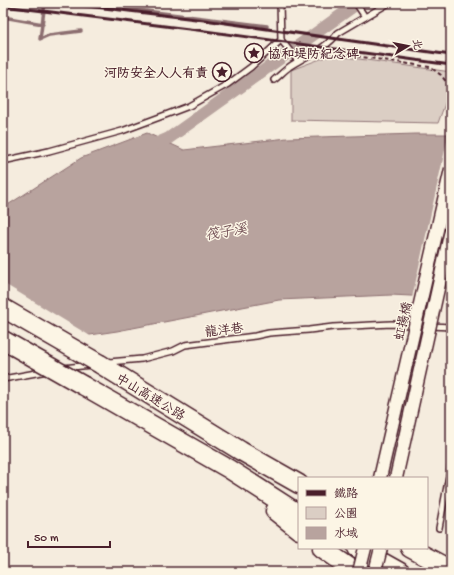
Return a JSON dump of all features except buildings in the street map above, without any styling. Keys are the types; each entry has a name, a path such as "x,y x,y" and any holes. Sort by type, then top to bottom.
{"highway":[{"name":"中山高速公路","path":"3,308 100,364 241,451 298,483"},
{"name":"中山高速公路","path":"3,340 229,469 298,513"},
{"path":"200,452 298,529"},
{"path":"323,549 356,572"},
{"path":"359,549 400,572"},
{"path":"411,549 451,570"},
{"path":"411,549 446,572"}],"street":[{"name":"虹揚橋","path":"380,477 451,169"},
{"path":"396,477 451,230"},
{"path":"359,572 365,549"},
{"path":"375,572 380,549"}],"lane":[{"path":"280,3 281,40 298,61"},
{"path":"356,3 365,17"},
{"path":"274,80 298,61 320,49 338,33 389,3"},
{"path":"3,161 49,151 122,131 189,106 228,84 251,67 281,40"},
{"name":"龍洋巷","path":"3,379 99,363 142,359 173,351 185,344 269,333 333,327 391,324 451,327"},
{"path":"439,528 451,465"}],"path":[{"path":"320,49 430,67 441,75 451,88"}],"green space":[{"path":"331,55 451,72 451,87 438,123 291,120 291,70"}],"water":[{"name":"筏子溪","path":"147,133 184,150 287,138 451,134 451,298 391,295 279,300 117,331 3,348 3,208 81,158"}],"pier":[{"path":"449,132 451,132 451,290 449,300 412,298"},
{"path":"3,283 92,337 3,350"}],"waterway":[{"path":"45,3 40,39 49,35 81,31"},
{"path":"82,3 267,26"},
{"path":"148,147 169,138 358,3"},
{"path":"3,17 43,24"}],"railway":[{"path":"62,3 204,20 451,55"},
{"path":"3,6 205,31 451,65"}],"place":[{"name":"協和堤防紀念碑","path":"254,53"},
{"name":"河防安全人人有責","path":"222,72"}]}
